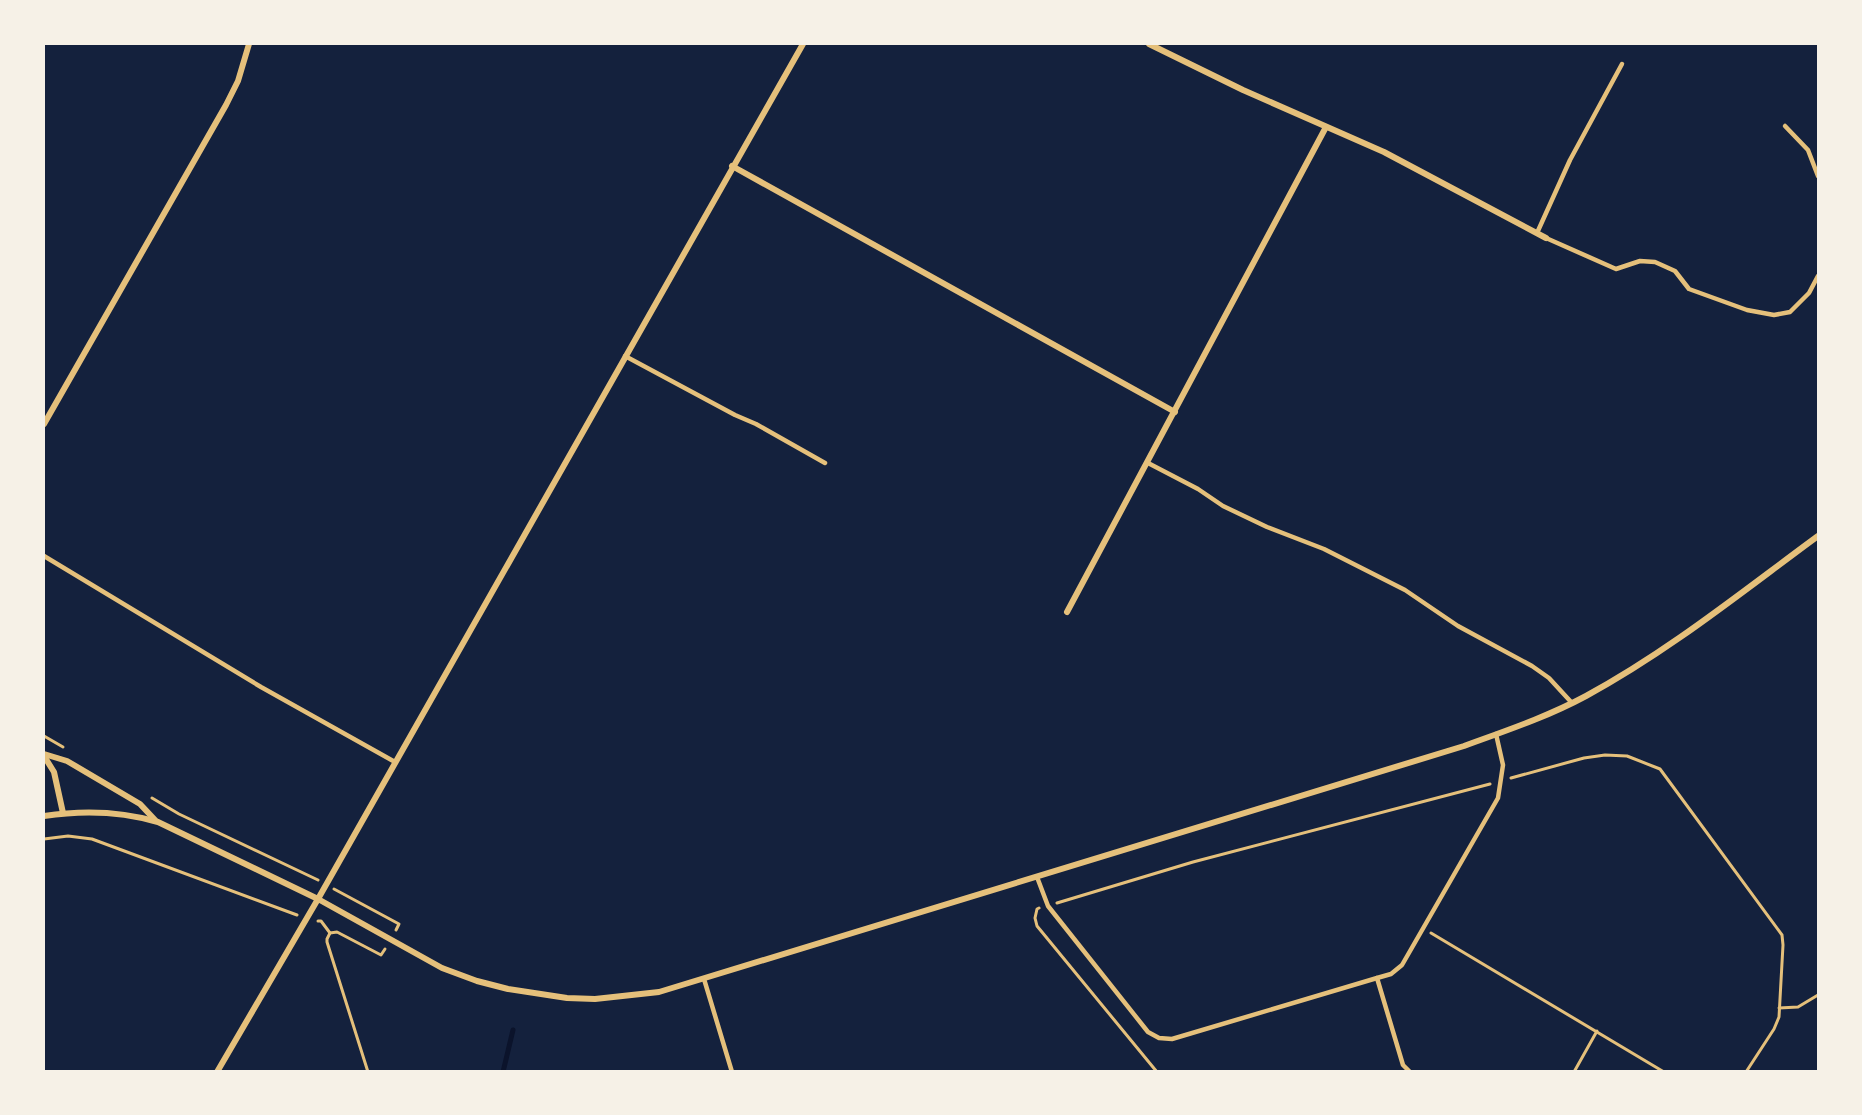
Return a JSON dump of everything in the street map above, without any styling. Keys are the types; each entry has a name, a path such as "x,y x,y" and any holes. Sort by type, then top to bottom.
{"street":[{"path":"44,424 226,105 238,81 249,44"},
{"path":"217,1071 318,899 802,44"},
{"path":"1149,44 1243,90 1384,152 1546,238"},
{"path":"1067,612 1326,127"},
{"path":"732,166 1175,412"},
{"path":"44,816 102,812 158,822 318,899 442,968 477,981 508,989 567,998 595,999 659,992 1464,746 1496,734 1572,703 1658,654 1818,536"},
{"path":"44,755 54,772 63,813"},
{"path":"44,755 67,761 140,804 158,822"}],"lane":[{"path":"1537,233 1570,160 1622,64"},
{"path":"1785,126 1808,150 1818,176"},
{"path":"1546,238 1616,269 1640,261 1655,262 1675,271 1689,289 1747,310 1774,315 1790,312 1809,293 1818,276"},
{"path":"625,356 756,424 825,463"},
{"path":"1148,463 1198,489 1223,506 1267,527 1324,549 1405,590 1458,626 1532,666 1549,678 1572,703"},
{"path":"44,556 261,687 395,762"},
{"path":"1037,877 1048,906 1148,1032 1159,1038 1172,1039 1391,974 1402,965 1498,798 1503,765 1496,734"},
{"path":"1377,978 1403,1065 1410,1071"},
{"path":"704,979 732,1071"}],"path":[{"path":"44,736 63,747"},
{"path":"1157,1071 1037,926 1035,918 1037,909 1193,862 1584,758 1605,755 1627,756 1660,769 1782,936 1779,1017 1774,1029 1746,1071"},
{"path":"150,797 179,814 305,874"},
{"path":"44,839 68,836 92,838 295,915"},
{"path":"343,893 399,924"},
{"path":"321,921 330,933"},
{"path":"1423,929 1664,1071"},
{"path":"330,933 337,932 381,955"},
{"path":"330,933 327,942 368,1071"},
{"path":"1778,1008 1798,1007 1818,995"},
{"path":"1574,1071 1597,1031"}],"waterway":[{"path":"503,1072 513,1030"}]}
